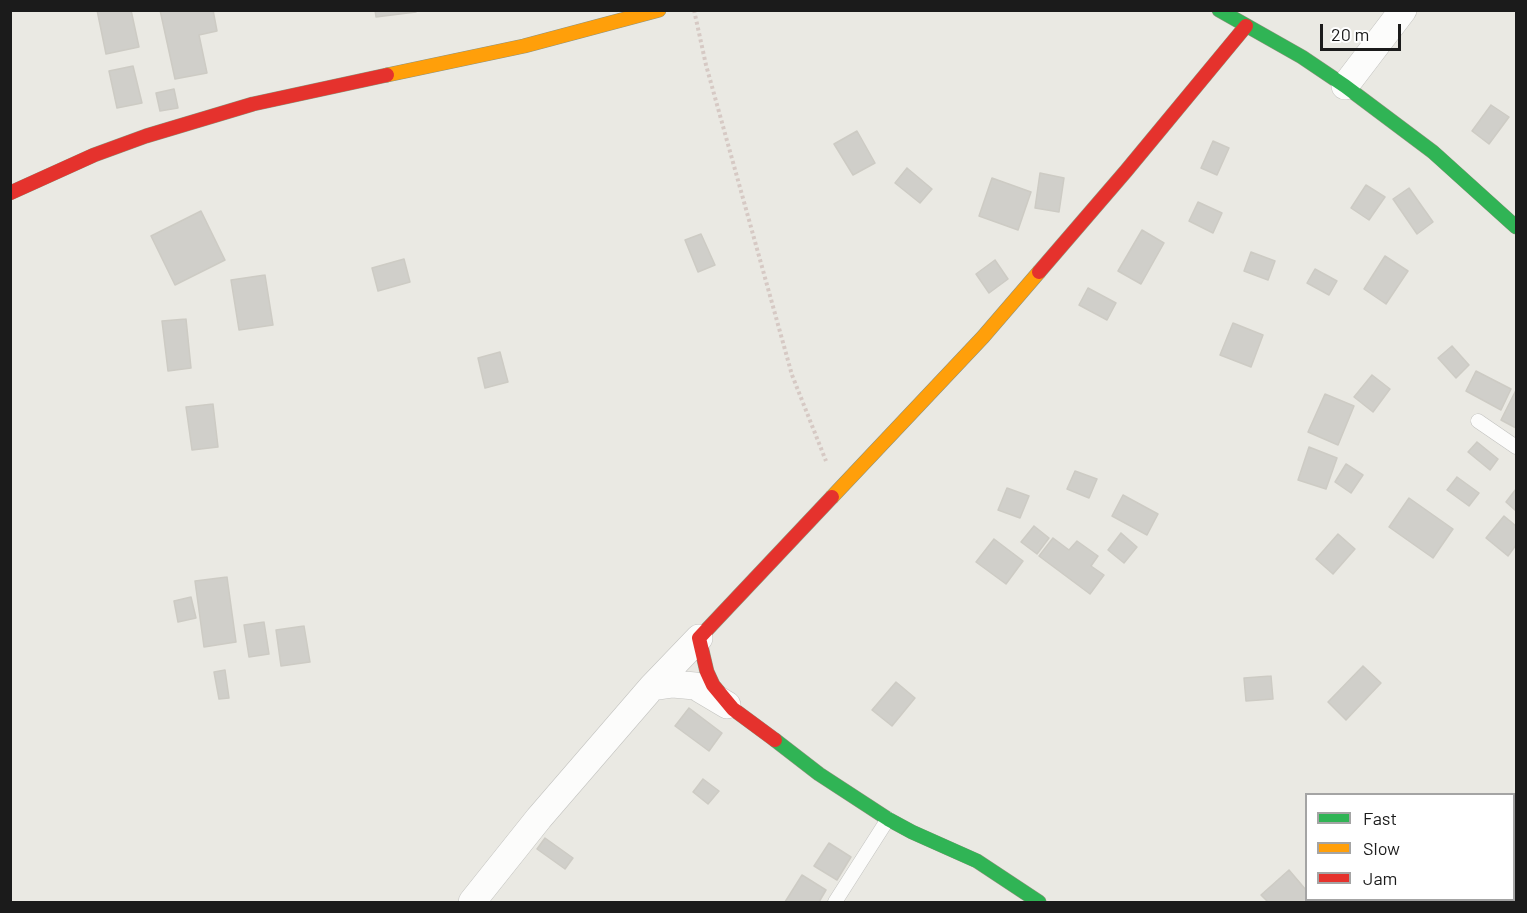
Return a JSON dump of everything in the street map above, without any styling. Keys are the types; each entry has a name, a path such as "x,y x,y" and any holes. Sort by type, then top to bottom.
{"street":[{"path":"10,193 115,147 253,104 524,46 659,10"},
{"path":"1219,10 1302,57 1346,86 1433,152 1516,227"},
{"path":"1346,86 1403,10"},
{"path":"472,903 539,818 652,687 983,337 1126,171 1246,26"},
{"path":"699,638 707,672 713,685 734,709"},
{"path":"652,687 674,684 695,686 734,709 819,774 888,819 977,861 1039,903"}],"lane":[{"path":"1478,421 1516,447"},
{"path":"835,903 888,819"}],"path":[{"path":"694,10 706,65 792,375 838,489"}],"building":[{"path":"97,10 131,10 139,47 106,54"},
{"path":"160,10 213,10 217,31 199,35 207,73 175,79"},
{"path":"375,10 416,10 416,12 376,17"},
{"path":"133,66 142,103 117,108 109,71"},
{"path":"174,89 178,108 160,111 156,93"},
{"path":"1491,105 1509,117 1489,144 1472,131"},
{"path":"857,131 875,163 853,175 834,144"},
{"path":"1213,141 1229,148 1217,175 1201,168"},
{"path":"907,168 932,189 920,203 895,183"},
{"path":"1040,173 1064,178 1059,212 1035,208"},
{"path":"992,178 1031,192 1018,230 979,216"},
{"path":"1366,185 1385,197 1369,220 1351,208"},
{"path":"1409,188 1433,222 1417,234 1393,199"},
{"path":"1198,202 1222,213 1213,233 1189,221"},
{"path":"201,211 225,260 175,285 151,236"},
{"path":"1142,230 1164,243 1141,284 1118,271"},
{"path":"701,234 715,265 698,272 685,240"},
{"path":"1251,252 1275,261 1268,280 1244,271"},
{"path":"1385,256 1408,271 1386,304 1364,289"},
{"path":"404,259 410,282 378,291 372,268"},
{"path":"995,260 1008,279 989,293 976,274"},
{"path":"1315,269 1337,281 1329,295 1307,283"},
{"path":"265,275 273,325 239,330 231,280"},
{"path":"1088,288 1116,303 1107,320 1079,305"},
{"path":"186,319 191,368 168,371 162,321"},
{"path":"1233,323 1263,335 1251,367 1220,355"},
{"path":"1452,346 1469,365 1456,378 1438,358"},
{"path":"500,352 508,382 485,388 478,358"},
{"path":"1476,371 1511,389 1501,410 1466,391"},
{"path":"1372,375 1390,389 1373,412 1354,397"},
{"path":"1516,390 1516,428 1501,420"},
{"path":"1325,394 1354,406 1338,445 1308,432"},
{"path":"213,404 218,447 192,450 186,407"},
{"path":"1477,442 1498,459 1490,470 1468,452"},
{"path":"1309,447 1337,458 1326,489 1298,480"},
{"path":"1346,464 1363,475 1351,493 1335,482"},
{"path":"1075,471 1097,479 1089,498 1067,489"},
{"path":"1457,477 1479,493 1469,506 1447,490"},
{"path":"1007,488 1029,496 1020,518 998,510"},
{"path":"1516,489 1516,511 1506,502"},
{"path":"1123,495 1158,514 1147,535 1112,516"},
{"path":"1409,498 1453,529 1433,558 1389,527"},
{"path":"1504,516 1516,526 1516,545 1508,556 1486,538"},
{"path":"1034,526 1049,538 1037,554 1021,542"},
{"path":"1121,533 1137,547 1124,563 1108,550"},
{"path":"1338,534 1355,549 1333,574 1316,559"},
{"path":"1053,538 1069,550 1077,541 1098,556 1091,566 1104,575 1090,594 1039,556"},
{"path":"994,539 1023,561 1006,584 976,562"},
{"path":"227,577 236,642 204,647 195,581"},
{"path":"191,597 196,618 178,622 174,601"},
{"path":"264,622 269,654 249,657 244,625"},
{"path":"304,626 310,662 281,666 276,630"},
{"path":"1363,666 1381,683 1346,720 1328,702"},
{"path":"225,670 229,698 219,699 214,672"},
{"path":"1271,676 1273,699 1246,701 1244,678"},
{"path":"896,682 915,698 892,726 872,710"},
{"path":"689,708 722,733 709,751 675,726"},
{"path":"703,779 719,791 708,804 693,792"},
{"path":"545,838 573,858 565,869 537,849"},
{"path":"829,843 851,857 837,880 814,866"},
{"path":"1289,870 1305,889 1305,901 1317,902 1268,902 1261,895"},
{"path":"802,875 826,890 819,902 785,902"}],"traffic: fast":[{"path":"1219,10 1302,57 1345,86 1433,152 1516,227"},
{"path":"775,740 819,774 888,819 977,861 1039,902"}],"traffic: slow":[{"path":"387,75 524,46 659,10"},
{"path":"832,497 983,337 1039,272"}],"traffic: jam":[{"path":"1039,272 1246,26"},
{"path":"10,193 94,155 146,136 253,104 387,75"},
{"path":"775,740 733,709 713,685 707,672 699,638 832,497"}]}
